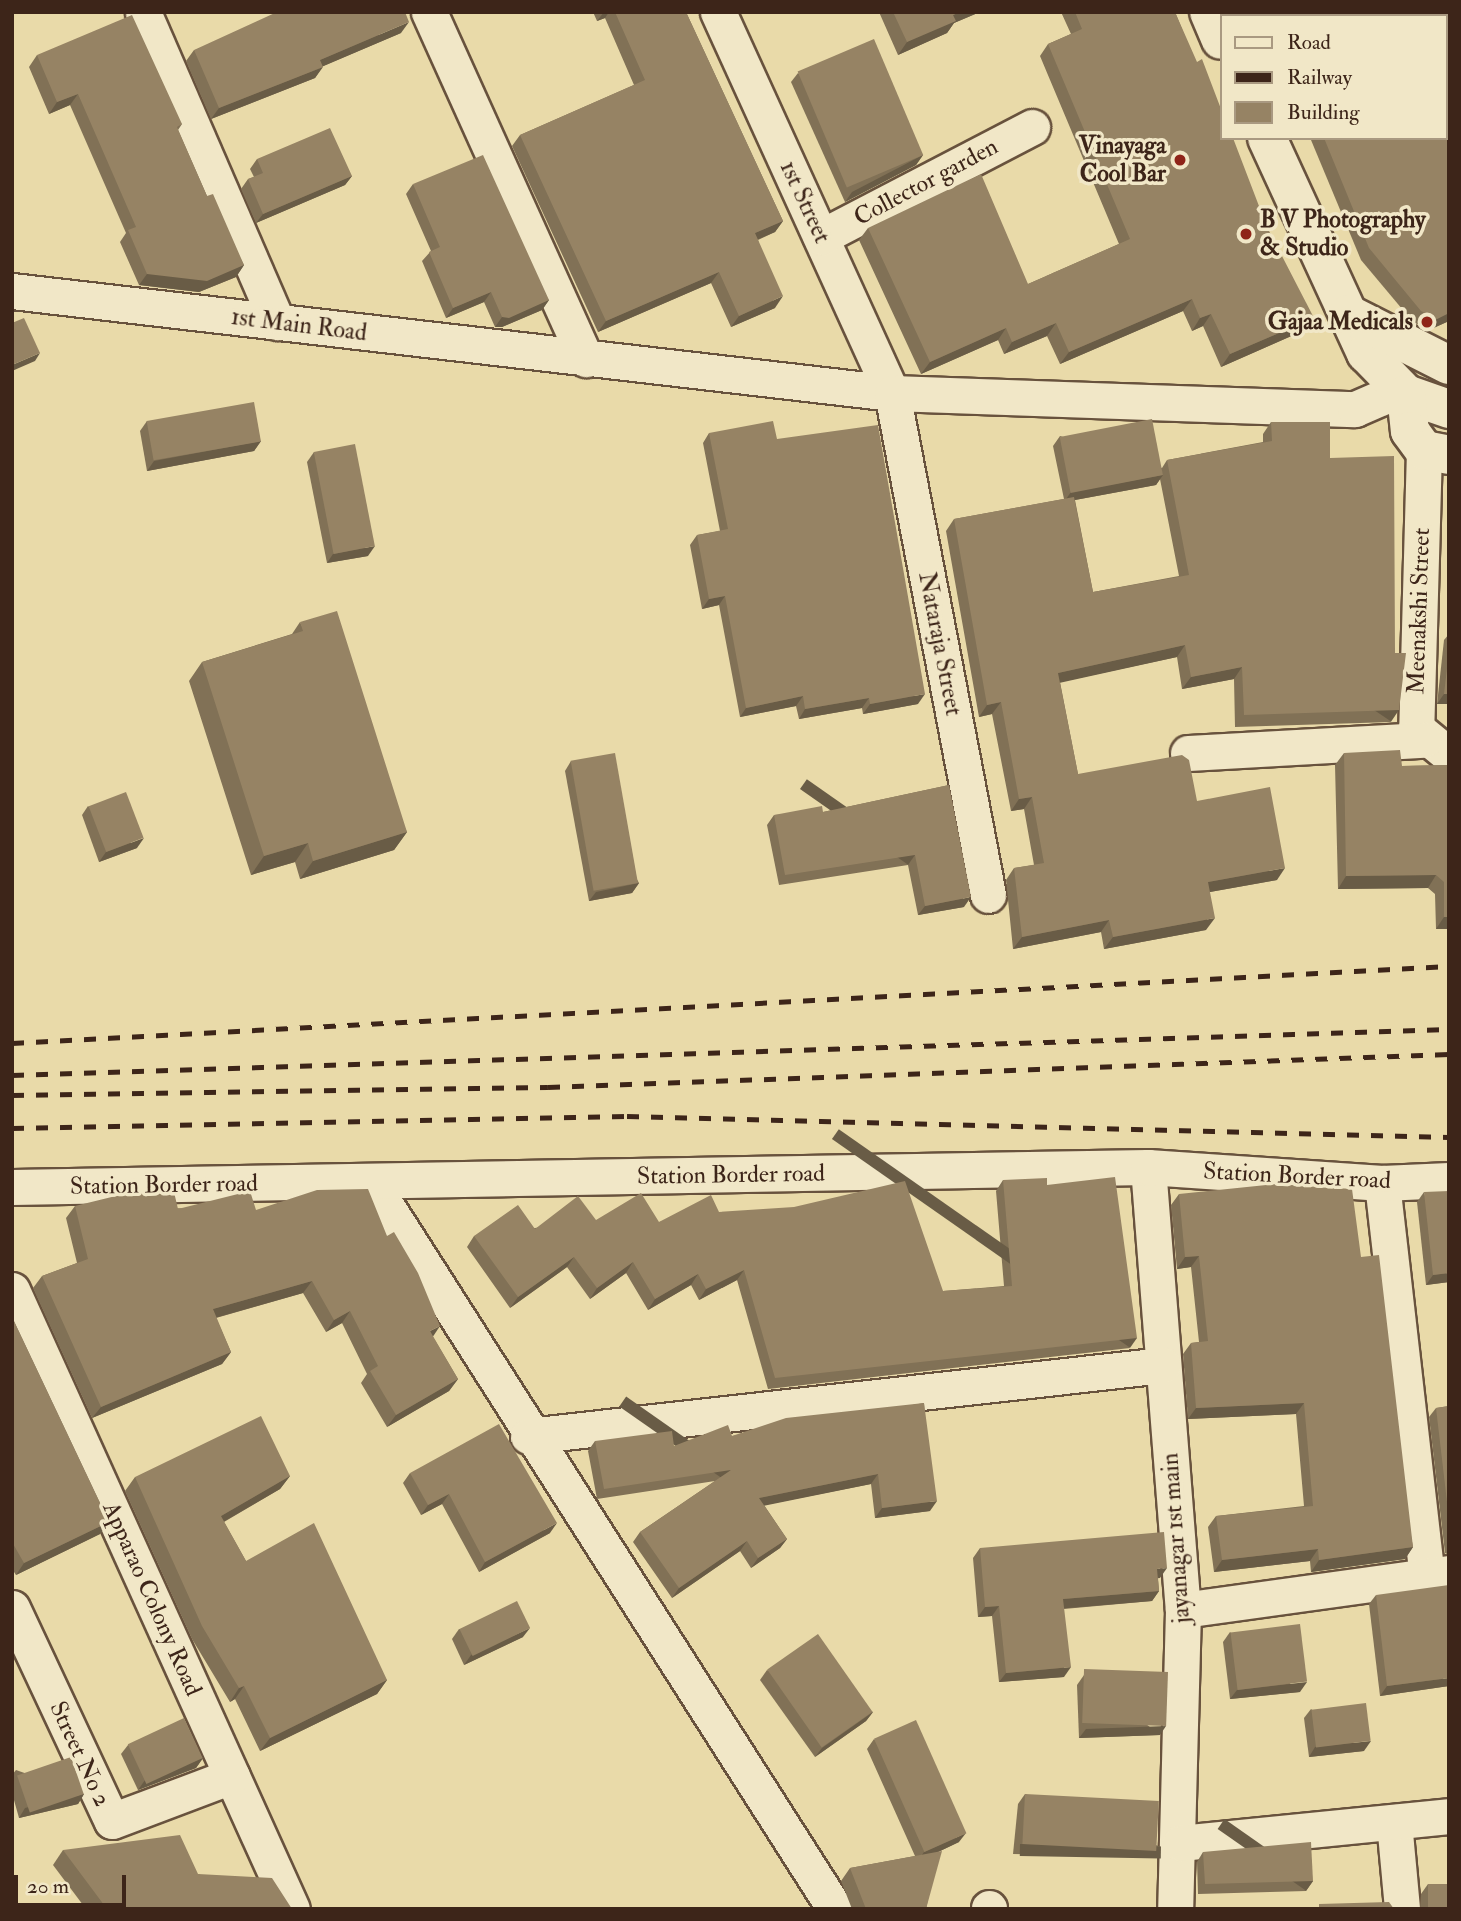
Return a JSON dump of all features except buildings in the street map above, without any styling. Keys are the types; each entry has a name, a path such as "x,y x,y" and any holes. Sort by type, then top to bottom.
{"street":[{"path":"143,12 276,322"},
{"path":"429,12 586,359"},
{"name":"1st Street","path":"718,12 892,393"},
{"path":"1209,12 1220,38"},
{"name":"Collector garden","path":"821,237 1032,127"},
{"path":"1268,140 1366,353 1403,391 1449,409"},
{"name":"1st Main Road","path":"12,291 892,393 1355,409 1403,391"},
{"path":"1348,314 1449,365"},
{"path":"1403,391 1410,431 1436,452"},
{"name":"Nataraja Street","path":"892,393 988,895"},
{"name":"Meenakshi Street","path":"1436,452 1416,728 1437,748"},
{"path":"1188,753 1437,748"},
{"name":"Station Border road","path":"12,1187 1148,1167 1382,1183 1449,1180"},
{"name":"jayanagar 1st main","path":"1148,1167 1183,1610 1181,1843 1175,1909"},
{"path":"371,1182 528,1436 835,1909"},
{"path":"1183,1610 1438,1575 1382,1183"},
{"name":"Apparao Colony Road","path":"13,1292 292,1909"},
{"path":"528,1436 1163,1366"},
{"name":"Street No 2","path":"12,1608 112,1821 232,1776"},
{"path":"1181,1843 1449,1816"},
{"path":"1394,1822 1402,1909"}],"railway":[{"path":"12,1043 1449,966"},
{"path":"12,1075 1449,1029"},
{"path":"12,1095 548,1087 1449,1054"},
{"path":"12,1128 627,1116 1449,1137"}],"place":[{"name":"Vinayaga Cool Bar","path":"1180,160"},
{"name":"B V Photography & Studio","path":"1246,234"},
{"name":"Gajaa Medicals","path":"1427,322"}]}
